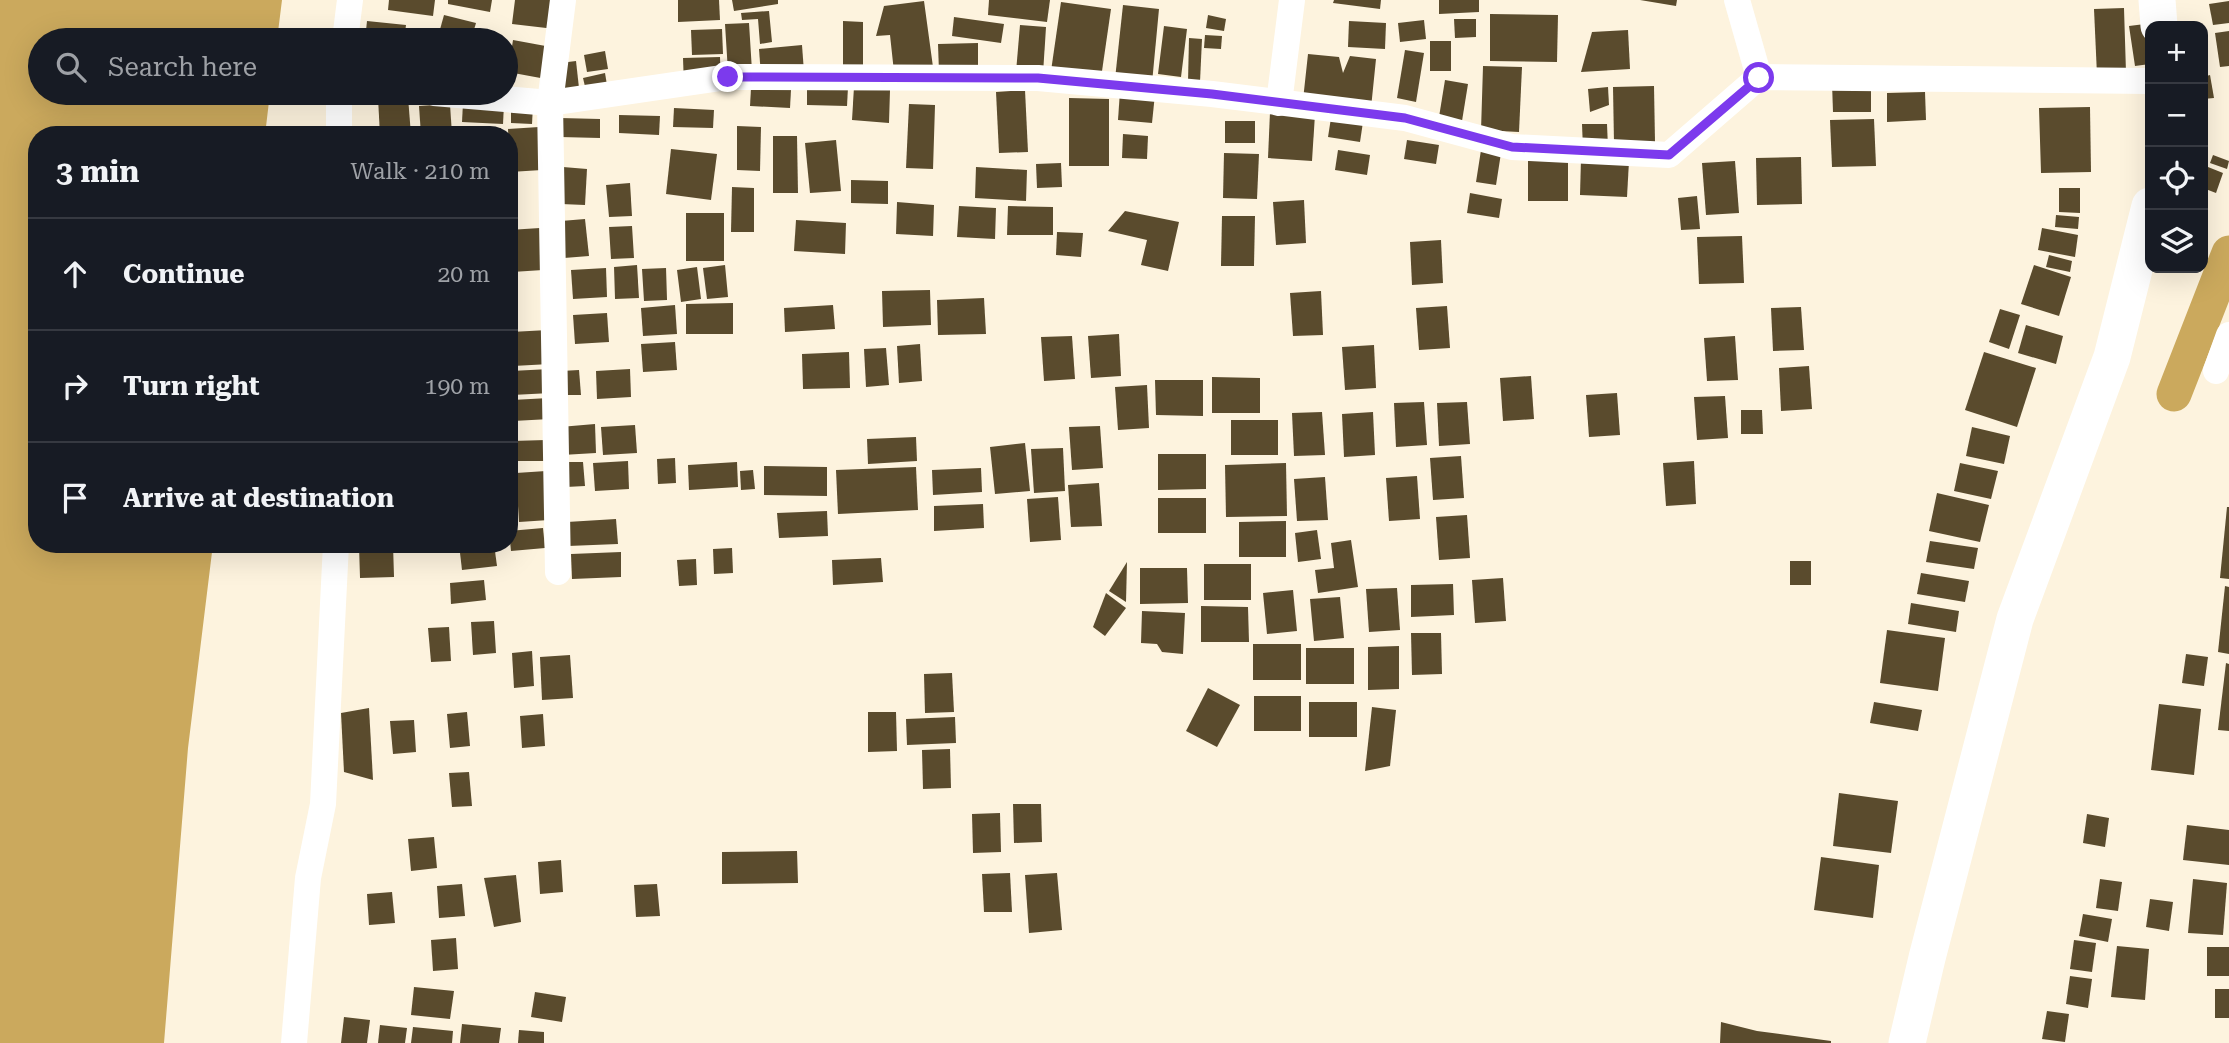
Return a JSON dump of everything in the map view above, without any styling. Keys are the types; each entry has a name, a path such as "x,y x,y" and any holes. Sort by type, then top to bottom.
{"street":[{"path":"346,28 350,0"},
{"path":"558,572 550,103 563,0"},
{"path":"1279,103 1292,0"},
{"path":"1737,0 1759,78"},
{"path":"2157,0 2159,21"},
{"path":"518,100 550,103 728,77 1038,78 1405,118 1512,147 1669,155 1759,78 2145,81"},
{"path":"339,105 339,126"},
{"path":"1907,1043 2014,619 2112,357 2149,210"},
{"path":"2216,371 2229,335"},
{"path":"294,1043 308,878 323,804 336,553"}],"shaded area":[{"path":"0,0 282,0 278,28 28,28 28,105 269,105 266,126 28,126 28,553 212,553 188,748 164,1043 0,1043"}],"building":[{"path":"389,0 435,0 433,16 388,10"},
{"path":"448,0 492,0 490,12 448,4"},
{"path":"515,0 558,0 555,29 512,24"},
{"path":"678,0 719,0 720,20 678,22"},
{"path":"732,0 778,0 778,4 734,11"},
{"path":"989,0 1050,0 1047,22 988,15"},
{"path":"1334,0 1381,0 1380,9 1333,3"},
{"path":"1439,0 1479,0 1479,12 1439,14"},
{"path":"1640,0 1677,0 1676,6"},
{"path":"924,1 933,67 894,72 890,35 876,36 884,6"},
{"path":"2229,1 2229,23 2213,25 2209,4"},
{"path":"1061,2 1111,9 1101,78 1051,71"},
{"path":"1123,5 1159,9 1152,83 1115,79"},
{"path":"2124,8 2126,73 2097,75 2094,9"},
{"path":"769,11 772,42 760,44 758,19 742,20 741,13"},
{"path":"1490,14 1558,15 1557,62 1490,61"},
{"path":"444,15 476,23 475,28 440,28"},
{"path":"1208,15 1226,19 1224,31 1206,28"},
{"path":"954,17 1004,24 1001,43 952,36"},
{"path":"1454,19 1476,19 1476,37 1455,38"},
{"path":"1424,20 1426,39 1400,42 1398,23"},
{"path":"367,21 406,25 406,28 366,28"},
{"path":"843,21 863,22 863,65 843,65"},
{"path":"1349,21 1386,23 1385,49 1348,47"},
{"path":"749,23 752,71 728,72 725,24"},
{"path":"2145,24 2145,65 2135,66 2129,26"},
{"path":"1020,25 1046,27 1043,74 1016,72"},
{"path":"1164,26 1187,29 1181,77 1158,74"},
{"path":"722,29 723,54 692,55 691,30"},
{"path":"1628,30 1630,69 1581,72 1592,32"},
{"path":"2229,31 2229,66 2220,67 2215,33"},
{"path":"1205,35 1222,36 1221,49 1204,48"},
{"path":"1189,38 1202,39 1200,82 1188,82"},
{"path":"518,41 551,47 546,79 518,74"},
{"path":"1430,41 1451,41 1451,71 1430,71"},
{"path":"978,43 978,70 939,72 938,44"},
{"path":"802,45 804,72 761,76 759,49"},
{"path":"1405,50 1424,53 1416,102 1397,98"},
{"path":"605,51 608,69 587,72 584,55"},
{"path":"1308,54 1339,57 1343,73 1350,56 1376,59 1371,108 1303,100"},
{"path":"720,57 721,85 684,86 683,58"},
{"path":"576,61 579,88 563,89 560,63"},
{"path":"1483,66 1522,67 1519,132 1481,130"},
{"path":"605,73 608,91 587,95 583,78"},
{"path":"2210,75 2214,98 2208,99"},
{"path":"1445,80 1468,84 1462,121 1439,117"},
{"path":"1832,83 1871,83 1871,112 1833,112"},
{"path":"807,86 848,87 847,106 807,105"},
{"path":"1654,86 1655,142 1614,143 1613,87"},
{"path":"854,87 890,90 889,123 852,120"},
{"path":"1608,87 1609,105 1590,112 1588,89"},
{"path":"751,88 791,90 790,108 750,106"},
{"path":"1025,90 1028,152 999,153 996,92"},
{"path":"1120,91 1155,94 1152,123 1118,120"},
{"path":"1925,92 1926,120 1887,122 1887,93"},
{"path":"1069,98 1109,99 1109,166 1069,166"},
{"path":"909,104 935,105 933,169 906,168"},
{"path":"378,105 409,105 410,126 380,126"},
{"path":"450,105 451,126 420,126 419,106"},
{"path":"463,105 504,105 503,124 462,122"},
{"path":"511,105 533,106 532,124 511,123"},
{"path":"2090,107 2091,172 2041,173 2039,108"},
{"path":"674,108 714,110 713,128 673,127"},
{"path":"1270,112 1315,114 1312,161 1268,158"},
{"path":"619,115 660,116 659,135 619,133"},
{"path":"560,118 600,119 600,138 560,137"},
{"path":"1331,118 1363,122 1360,142 1328,137"},
{"path":"1874,119 1876,166 1832,167 1830,120"},
{"path":"1225,121 1255,121 1255,143 1225,143"},
{"path":"1582,124 1607,124 1608,148 1583,149"},
{"path":"737,126 761,127 760,171 737,170"},
{"path":"539,127 542,170 518,172 518,128"},
{"path":"1123,134 1148,136 1147,159 1122,158"},
{"path":"773,136 797,136 798,193 773,193"},
{"path":"836,140 841,191 810,193 805,143"},
{"path":"1407,140 1439,145 1436,164 1404,159"},
{"path":"671,149 717,154 711,200 666,194"},
{"path":"1338,150 1370,155 1367,175 1335,170"},
{"path":"1481,150 1501,153 1496,185 1476,182"},
{"path":"1224,153 1259,154 1257,199 1223,198"},
{"path":"2213,155 2229,161 2227,169 2210,163"},
{"path":"1801,157 1802,204 1757,205 1756,158"},
{"path":"1528,159 1568,159 1568,201 1528,201"},
{"path":"1581,159 1629,161 1627,197 1580,195"},
{"path":"1735,161 1739,213 1706,215 1702,163"},
{"path":"1061,163 1062,187 1037,188 1036,164"},
{"path":"563,167 587,169 585,205 561,204"},
{"path":"976,167 1027,170 1026,201 975,198"},
{"path":"2208,167 2223,173 2216,193 2208,190"},
{"path":"851,180 888,181 888,204 851,203"},
{"path":"630,183 632,216 609,217 606,185"},
{"path":"732,187 754,188 754,232 731,232"},
{"path":"2059,188 2080,188 2080,213 2059,212"},
{"path":"1470,193 1502,199 1499,218 1467,213"},
{"path":"1697,196 1700,229 1681,230 1678,198"},
{"path":"1304,200 1306,243 1276,245 1273,202"},
{"path":"897,202 934,205 933,236 896,234"},
{"path":"959,206 996,208 995,239 957,237"},
{"path":"1008,206 1053,207 1053,235 1007,235"},
{"path":"1125,211 1179,222 1168,271 1141,265 1147,240 1108,231"},
{"path":"686,213 724,213 724,261 686,261"},
{"path":"2056,215 2079,217 2078,229 2055,227"},
{"path":"1222,216 1255,216 1254,266 1221,266"},
{"path":"585,219 589,256 564,258 561,221"},
{"path":"796,220 846,223 845,254 794,251"},
{"path":"632,226 634,258 611,259 609,227"},
{"path":"540,228 543,270 518,272 518,229"},
{"path":"2042,228 2078,235 2075,257 2038,250"},
{"path":"1057,232 1083,233 1081,257 1056,255"},
{"path":"1742,236 1744,283 1699,284 1697,237"},
{"path":"1441,240 1443,283 1412,285 1410,242"},
{"path":"2049,255 2072,261 2070,272 2046,267"},
{"path":"637,265 639,298 615,299 614,267"},
{"path":"725,265 728,297 707,299 703,268"},
{"path":"2034,265 2071,277 2059,316 2021,304"},
{"path":"697,267 701,299 681,302 677,270"},
{"path":"606,268 607,297 573,299 571,270"},
{"path":"666,268 667,300 644,301 642,269"},
{"path":"930,290 931,325 883,327 882,291"},
{"path":"1321,291 1323,335 1293,336 1290,293"},
{"path":"984,298 986,334 938,335 937,300"},
{"path":"733,303 733,334 686,334 686,304"},
{"path":"675,305 677,334 643,336 641,308"},
{"path":"833,305 835,329 785,332 784,308"},
{"path":"1447,306 1450,348 1419,350 1416,308"},
{"path":"1801,307 1804,350 1773,351 1771,308"},
{"path":"2000,309 2020,315 2009,349 1989,342"},
{"path":"607,313 609,342 575,344 573,315"},
{"path":"2026,325 2063,336 2056,364 2018,353"},
{"path":"548,330 550,364 518,366 518,332"},
{"path":"1119,334 1121,376 1091,378 1088,336"},
{"path":"1072,336 1075,379 1044,381 1041,337"},
{"path":"1735,336 1738,380 1707,381 1704,338"},
{"path":"675,342 677,370 643,372 641,344"},
{"path":"920,344 922,381 899,383 897,346"},
{"path":"1374,345 1376,388 1345,390 1342,347"},
{"path":"886,348 889,385 866,387 864,349"},
{"path":"849,352 850,388 803,389 802,354"},
{"path":"1984,352 2036,368 2017,427 1965,410"},
{"path":"1809,366 1812,409 1781,411 1779,368"},
{"path":"550,369 551,393 518,395 518,371"},
{"path":"630,369 631,397 597,399 596,371"},
{"path":"579,370 581,395 562,395 561,371"},
{"path":"1531,376 1534,419 1503,421 1500,378"},
{"path":"1212,377 1260,378 1260,413 1212,413"},
{"path":"1155,380 1203,380 1203,416 1156,415"},
{"path":"1147,385 1149,428 1118,430 1115,387"},
{"path":"1617,393 1620,435 1589,437 1586,395"},
{"path":"1725,396 1728,438 1697,440 1694,397"},
{"path":"549,398 550,419 518,421 518,400"},
{"path":"1424,402 1427,445 1396,447 1394,403"},
{"path":"1467,402 1470,444 1439,446 1437,403"},
{"path":"1741,410 1762,410 1763,434 1741,434"},
{"path":"1322,412 1325,455 1294,456 1292,413"},
{"path":"1373,412 1375,455 1344,457 1342,414"},
{"path":"1231,420 1278,420 1278,455 1231,455"},
{"path":"595,424 596,453 562,455 560,427"},
{"path":"635,425 637,453 603,455 601,427"},
{"path":"1100,426 1103,468 1072,470 1069,427"},
{"path":"1972,427 2010,436 2004,464 1966,456"},
{"path":"916,437 917,461 868,464 867,439"},
{"path":"546,440 546,461 518,461 518,441"},
{"path":"1025,443 1030,491 995,494 990,447"},
{"path":"1063,448 1065,491 1034,493 1031,449"},
{"path":"1158,454 1206,454 1206,489 1158,490"},
{"path":"1461,456 1464,498 1433,500 1430,458"},
{"path":"675,458 676,483 658,484 657,459"},
{"path":"628,461 629,489 595,491 593,463"},
{"path":"1694,461 1696,504 1666,506 1663,463"},
{"path":"565,462 583,462 585,486 566,487"},
{"path":"737,462 738,487 689,490 688,465"},
{"path":"1286,463 1287,516 1226,517 1225,465"},
{"path":"1960,463 1998,471 1991,499 1954,491"},
{"path":"764,466 827,467 827,496 764,495"},
{"path":"916,467 918,510 838,514 836,470"},
{"path":"981,468 982,492 933,495 932,470"},
{"path":"753,470 755,489 741,490 740,471"},
{"path":"546,471 549,520 519,522 518,473"},
{"path":"1417,476 1420,519 1389,521 1386,478"},
{"path":"1325,477 1328,520 1297,521 1294,479"},
{"path":"1099,483 1102,526 1071,527 1068,485"},
{"path":"1937,493 1989,505 1980,542 1929,531"},
{"path":"1058,497 1061,540 1030,542 1027,499"},
{"path":"1158,498 1206,498 1206,533 1158,533"},
{"path":"983,504 984,528 934,531 934,506"},
{"path":"2229,507 2229,579 2220,578"},
{"path":"827,511 828,536 779,538 777,513"},
{"path":"1467,515 1470,558 1439,560 1436,517"},
{"path":"616,519 618,544 568,546 567,522"},
{"path":"1286,521 1286,557 1239,557 1239,522"},
{"path":"543,528 545,548 518,550 518,530"},
{"path":"1317,530 1321,559 1298,562 1295,533"},
{"path":"1351,540 1358,587 1318,593 1315,570 1334,568 1331,543"},
{"path":"1930,541 1978,548 1974,569 1926,562"},
{"path":"732,548 733,573 714,574 713,549"},
{"path":"621,552 621,577 572,579 571,554"},
{"path":"359,553 393,553 394,577 360,578"},
{"path":"460,553 495,553 497,566 462,570"},
{"path":"881,558 883,582 833,585 832,560"},
{"path":"696,559 697,585 679,586 677,560"},
{"path":"1790,561 1811,561 1811,585 1790,585"},
{"path":"1127,562 1126,602 1109,591"},
{"path":"1204,564 1251,564 1251,600 1204,600"},
{"path":"1140,568 1187,568 1188,603 1140,604"},
{"path":"1921,573 1969,581 1965,602 1917,594"},
{"path":"1503,578 1506,621 1475,623 1472,580"},
{"path":"484,580 486,600 451,604 450,583"},
{"path":"1453,584 1454,615 1411,617 1411,585"},
{"path":"2225,586 2229,587 2229,654 2218,652"},
{"path":"1397,588 1400,630 1369,632 1366,589"},
{"path":"1293,590 1297,631 1267,634 1263,593"},
{"path":"1106,593 1126,608 1105,636 1093,627"},
{"path":"1340,597 1344,638 1314,641 1310,599"},
{"path":"1911,603 1959,611 1956,632 1908,624"},
{"path":"1201,606 1248,607 1249,642 1201,642"},
{"path":"1142,611 1185,613 1183,654 1162,652 1157,644 1141,643"},
{"path":"494,621 496,653 473,655 471,622"},
{"path":"449,627 451,661 431,662 428,628"},
{"path":"1887,630 1945,638 1938,691 1880,683"},
{"path":"1411,633 1441,633 1442,674 1412,675"},
{"path":"1253,644 1301,644 1301,680 1253,680"},
{"path":"1399,646 1399,689 1368,690 1368,647"},
{"path":"1306,648 1354,648 1354,684 1306,684"},
{"path":"532,651 534,686 514,688 512,653"},
{"path":"2186,654 2208,657 2204,686 2182,683"},
{"path":"570,655 573,698 542,700 540,657"},
{"path":"2226,663 2229,664 2229,731 2218,730"},
{"path":"952,673 954,712 925,713 924,674"},
{"path":"1208,688 1240,705 1217,747 1186,731"},
{"path":"1254,696 1301,696 1301,731 1254,731"},
{"path":"1309,702 1357,702 1357,737 1309,737"},
{"path":"1874,702 1922,710 1918,731 1870,723"},
{"path":"2159,704 2201,709 2194,775 2151,770"},
{"path":"1372,707 1396,710 1390,766 1365,771"},
{"path":"369,708 373,780 344,772 341,713"},
{"path":"467,712 470,746 450,748 447,714"},
{"path":"868,712 896,712 897,751 868,752"},
{"path":"543,714 545,746 522,748 520,716"},
{"path":"955,717 956,743 907,745 906,719"},
{"path":"414,720 416,752 393,754 390,721"},
{"path":"950,749 951,788 923,789 922,750"},
{"path":"469,772 472,806 452,807 449,773"},
{"path":"1839,793 1898,801 1891,853 1833,846"},
{"path":"1013,804 1041,804 1042,842 1014,843"},
{"path":"1000,813 1001,852 973,853 972,814"},
{"path":"2087,814 2109,818 2105,847 2083,843"},
{"path":"2187,825 2229,830 2229,865 2183,860"},
{"path":"434,837 437,868 411,871 408,839"},
{"path":"797,851 798,883 722,884 722,852"},
{"path":"1821,857 1879,865 1873,918 1814,910"},
{"path":"561,860 563,892 540,894 538,862"},
{"path":"1010,873 1012,912 984,912 982,874"},
{"path":"1057,873 1062,930 1029,933 1025,875"},
{"path":"516,875 521,922 494,927 484,878"},
{"path":"2100,879 2122,882 2118,911 2096,908"},
{"path":"2193,879 2227,883 2223,935 2188,933"},
{"path":"462,884 465,916 439,918 437,886"},
{"path":"657,884 660,916 636,917 634,885"},
{"path":"392,892 395,923 369,925 367,894"},
{"path":"2150,899 2173,902 2169,931 2146,927"},
{"path":"2083,914 2112,919 2108,942 2079,936"},
{"path":"456,938 458,969 433,971 431,940"},
{"path":"2074,940 2096,943 2092,972 2070,969"},
{"path":"2117,946 2149,949 2145,1000 2111,997"},
{"path":"2207,947 2229,947 2229,976 2207,976"},
{"path":"2070,976 2092,979 2088,1008 2066,1004"},
{"path":"414,987 454,991 450,1019 411,1015"},
{"path":"2215,989 2229,989 2229,1018 2215,1018"},
{"path":"535,992 566,997 562,1022 531,1017"},
{"path":"2047,1011 2069,1014 2065,1042 2042,1039"},
{"path":"344,1017 370,1020 367,1043 341,1043"},
{"path":"1721,1022 1757,1031 1831,1043 1720,1043"},
{"path":"462,1024 501,1028 499,1043 460,1043"},
{"path":"380,1025 407,1028 405,1043 378,1043"},
{"path":"413,1027 453,1031 452,1043 411,1043"},
{"path":"519,1030 544,1032 544,1043 518,1043"}],"waterway":[{"path":"2174,394 2229,253"}],"route":[{"path":"728,77 1038,78 1212,94 1405,118 1512,147 1669,155 1759,78"}]}
